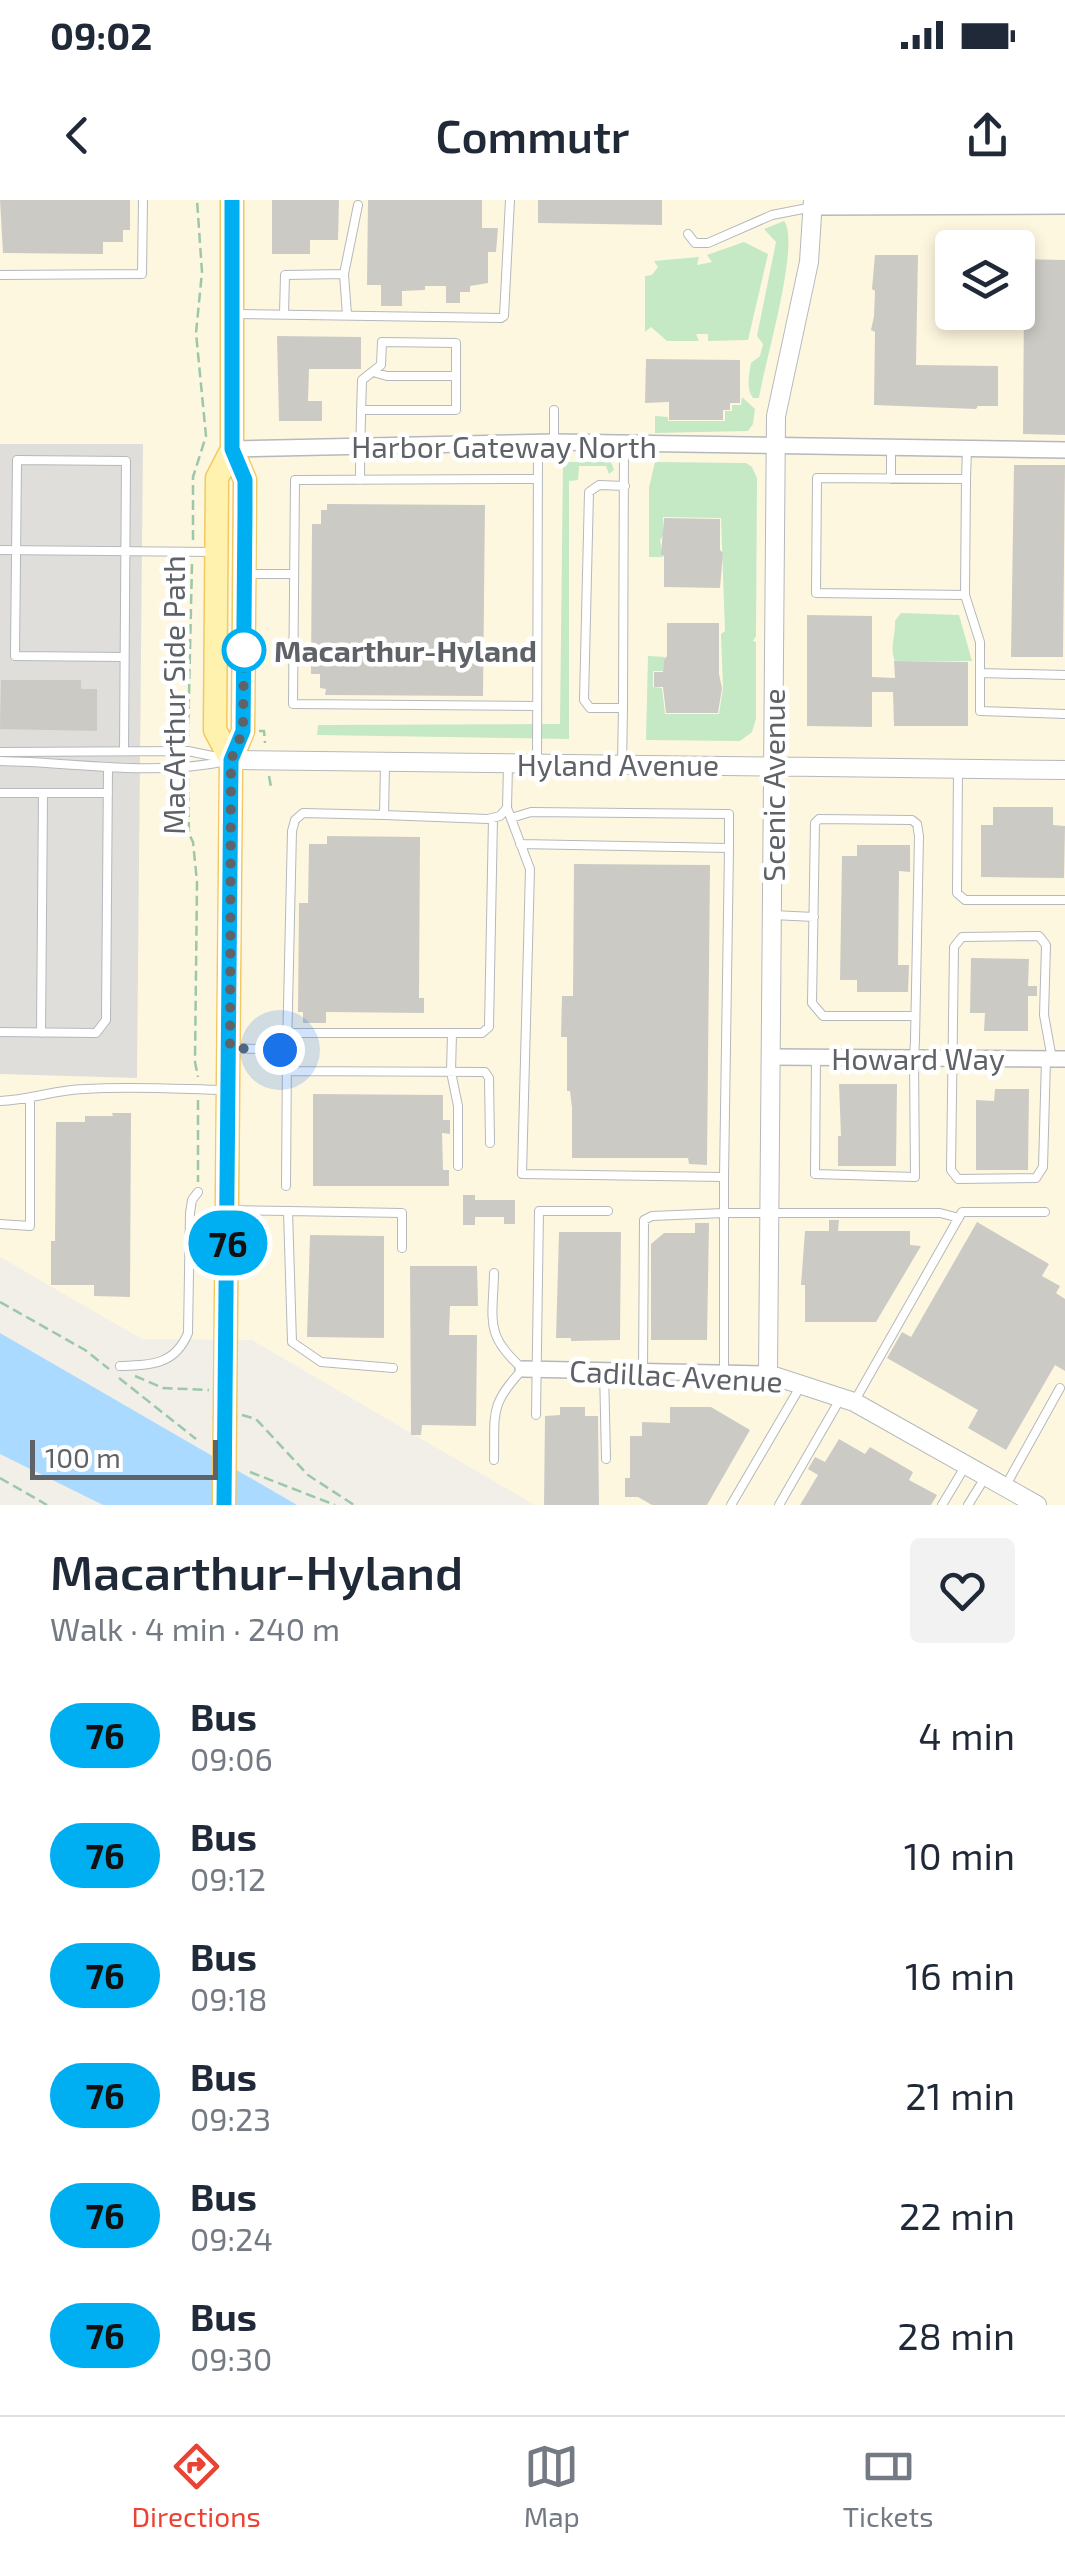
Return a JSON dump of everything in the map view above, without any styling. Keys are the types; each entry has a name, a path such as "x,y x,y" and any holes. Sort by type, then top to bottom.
{"main road":[{"path":"224,1505 231,760 243,731 245,480 232,449 232,200"},
{"path":"231,760 215,730 204,552 218,478 232,449"}],"street":[{"path":"813,203 1065,206"},
{"name":"Scenic Avenue","path":"768,1374 776,416 809,262 813,203"},
{"name":"Harbor Gateway North","path":"232,449 546,442 1065,450"},
{"name":"Hyland Avenue","path":"231,760 1065,770"},
{"name":"Howard Way","path":"771,1057 1054,1059"},
{"name":"Cadillac Avenue","path":"530,1369 768,1374 802,1383 848,1399 1037,1505"}],"lane":[{"path":"0,275 142,274 143,200"},
{"path":"232,314 504,316 510,200"},
{"path":"688,234 695,242 708,243 772,214 813,203"},
{"path":"347,315 344,274 358,205"},
{"path":"284,314 285,275 344,274"},
{"path":"360,480 360,446 361,410 362,380 382,364 382,342 456,344 456,410 361,410"},
{"path":"373,372 387,376 456,376"},
{"path":"537,763 538,480 554,410"},
{"path":"622,764 624,444"},
{"path":"890,479 891,448"},
{"path":"966,448 965,594 980,642 980,711 1065,714"},
{"path":"124,657 15,656 16,460 126,461 124,751"},
{"path":"965,594 816,592 817,478 966,479"},
{"path":"537,706 293,704 294,480 538,480"},
{"path":"623,708 590,708 584,700 588,492 599,485 625,486"},
{"path":"0,550 204,552"},
{"path":"244,574 294,574"},
{"path":"980,673 1065,675"},
{"path":"0,752 188,751 231,760"},
{"path":"0,762 188,769 231,760"},
{"path":"384,815 385,762"},
{"path":"508,763 509,813 530,868 522,1174 724,1177"},
{"path":"0,1032 96,1033 106,1020 108,768"},
{"path":"958,768 956,894 964,900 1065,900"},
{"path":"0,792 108,792"},
{"path":"41,1033 44,792"},
{"path":"286,1186 292,825 303,813 492,818 531,812 730,814 724,1372"},
{"path":"288,1033 452,1033 482,1032 488,1027 492,818"},
{"path":"816,1058 816,1174 916,1177 914,1058 920,836 917,824 912,820 819,818 815,822 812,1003 824,1016 915,1016"},
{"path":"520,844 729,848"},
{"path":"773,915 814,918"},
{"path":"1039,936 1046,946 1044,1014 1054,1059 1044,1168 1036,1178 958,1178 951,1170 954,946 962,937 1039,936"},
{"path":"452,1033 458,1166"},
{"path":"230,1048 287,1050"},
{"path":"287,1071 486,1072 490,1143"},
{"path":"0,1100 30,1100 47,1092 87,1088 230,1090"},
{"path":"0,1224 30,1226 30,1100"},
{"path":"120,1366 173,1357 188,1333 190,1213 198,1192"},
{"path":"228,1210 402,1213 402,1248"},
{"path":"288,1211 292,1342 321,1362 393,1368"},
{"path":"536,1415 530,1369 539,1211 608,1211"},
{"path":"779,1505 962,1212 1046,1212"},
{"path":"643,1370 644,1220 652,1216 940,1213 958,1218"},
{"path":"494,1273 493,1334 502,1350 530,1369"},
{"path":"494,1460 495,1405 501,1392 530,1369"},
{"path":"604,1370 606,1459"},
{"path":"731,1505 802,1383"},
{"path":"1004,1486 1060,1388"},
{"path":"942,1505 966,1464"},
{"path":"968,1505 986,1476"}],"path":[{"name":"MacArthur Side Path","path":"188,751 204,552 194,476 206,436 196,333 202,272 196,200"},
{"name":"MacArthur Side Path","path":"188,769 189,834 197,882 198,1192"},
{"path":"0,1302 136,1378 256,1419 308,1475 354,1505"},
{"path":"98,1358 196,1439"},
{"path":"250,1472 335,1505"},
{"path":"0,1478 48,1505"}],"shaded area":[{"path":"0,200 1065,200 1065,1505 535,1505 252,1340 142,1339 0,1257"},
{"path":"0,444 143,444 137,1078 0,1074"}],"green space":[{"path":"784,221 788,233 785,278 759,398 753,398 749,372 763,344 757,336 776,242 764,229"},
{"path":"744,242 768,254 748,340 708,341 708,334 696,334 699,341 667,341 651,327 645,332 645,276 652,275 658,267 654,261 699,257 697,265 712,262 707,255"},
{"path":"742,397 755,409 748,431 655,433 655,416 668,417 668,421 725,421 725,411 732,411 732,405 741,405"},
{"path":"563,462 611,462 614,470 609,474 606,466 579,466 578,480 569,481 569,739 317,735 318,725 560,724"},
{"path":"655,462 746,463 757,478 753,641 756,719 752,732 740,741 646,740 648,656 665,657 663,671 653,671 653,687 662,688 665,714 719,714 723,688 721,634 725,631 721,518 663,517 663,557 649,557 649,488"},
{"path":"901,613 959,615 972,661 895,661 895,621"}],"water":[{"path":"0,1333 297,1505 103,1505 0,1454"}],"building":[{"path":"0,200 130,200 130,230 123,230 123,242 103,242 103,254 3,253"},
{"path":"272,200 339,200 338,240 310,240 310,254 272,254"},
{"path":"368,200 482,200 482,228 498,228 496,252 488,252 488,283 470,286 470,292 460,292 460,303 446,303 446,286 425,286 425,290 402,291 402,306 381,306 381,285 367,285"},
{"path":"538,200 662,200 662,225 538,223"},
{"path":"875,255 918,255 916,365 998,366 998,406 976,409 874,405 875,332 871,330"},
{"path":"1035,259 1065,260 1065,435 1023,434 1024,330 1035,330"},
{"path":"277,336 361,337 361,369 309,369 308,401 322,401 322,421 279,421"},
{"path":"646,359 740,360 740,403 730,403 730,410 723,410 723,420 669,420 669,402 645,403"},
{"path":"1014,465 1065,465 1063,657 1011,657"},
{"path":"327,504 485,505 483,696 325,695 326,689 320,688 320,674 311,674 312,524 321,524 321,510 327,510"},
{"path":"664,518 720,519 720,588 664,587"},
{"path":"807,615 872,616 872,677 895,678 894,661 968,662 968,726 894,726 893,692 872,692 872,727 807,726"},
{"path":"667,623 719,623 722,688 718,713 666,713 663,687 654,687 654,672 663,672"},
{"path":"1,680 81,680 81,689 97,689 97,731 0,729"},
{"path":"993,807 1053,807 1053,825 1065,826 1064,878 981,877 981,825 993,825"},
{"path":"327,836 420,837 419,998 424,998 424,1013 326,1012 326,1023 303,1023 303,1012 298,1012 299,903 308,903 309,844 327,844"},
{"path":"857,845 910,845 910,872 899,871 898,965 909,965 908,992 857,992 857,980 840,980 842,856 857,856"},
{"path":"574,864 710,865 707,1165 689,1164 688,1158 572,1158 567,1037 561,1037 562,996 573,996"},
{"path":"971,958 1029,959 1028,986 1037,986 1037,996 1028,996 1028,1031 984,1031 985,1013 970,1013"},
{"path":"839,1084 897,1084 896,1166 838,1166"},
{"path":"995,1089 1029,1089 1028,1170 976,1170 976,1100 994,1101"},
{"path":"313,1094 443,1095 443,1120 450,1120 450,1134 442,1133 443,1170 449,1170 449,1186 313,1186"},
{"path":"112,1113 131,1113 130,1297 94,1296 94,1285 51,1285 56,1122 85,1122 85,1116 113,1116"},
{"path":"463,1195 475,1195 475,1200 515,1200 515,1224 504,1224 504,1217 475,1217 475,1225 463,1225"},
{"path":"829,1220 839,1220 838,1231 910,1231 910,1245 921,1246 876,1322 805,1322 805,1285 801,1285 805,1231 829,1231"},
{"path":"977,1222 1049,1264 1042,1276 1060,1286 1056,1293 1065,1299 1065,1371 1055,1365 1006,1450 968,1428 978,1410 887,1358 902,1332 911,1337"},
{"path":"695,1223 709,1223 707,1340 651,1340 651,1244 664,1233 695,1233"},
{"path":"559,1232 621,1232 620,1340 556,1338"},
{"path":"310,1235 384,1236 384,1338 307,1337"},
{"path":"410,1266 477,1266 478,1306 450,1306 449,1335 477,1335 476,1426 422,1425 421,1435 411,1435"},
{"path":"560,1407 585,1407 585,1416 598,1416 599,1505 544,1505 545,1416 560,1415"},
{"path":"670,1407 711,1407 750,1430 707,1505 652,1505 638,1497 625,1497 625,1478 630,1478 630,1436 642,1436 642,1422 670,1423"},
{"path":"839,1439 865,1454 870,1447 913,1472 909,1480 937,1495 931,1505 800,1505 818,1475 808,1469 815,1457 825,1462"}],"bus line":[{"name":"76","path":"224,1505 231,760 243,731 244,652 245,480 232,449 232,200"}],"place":[{"name":"Macarthur-Hyland","path":"244,650"}],"route":[{"path":"244,650 243,731 231,760 230,1048 280,1050"}]}
